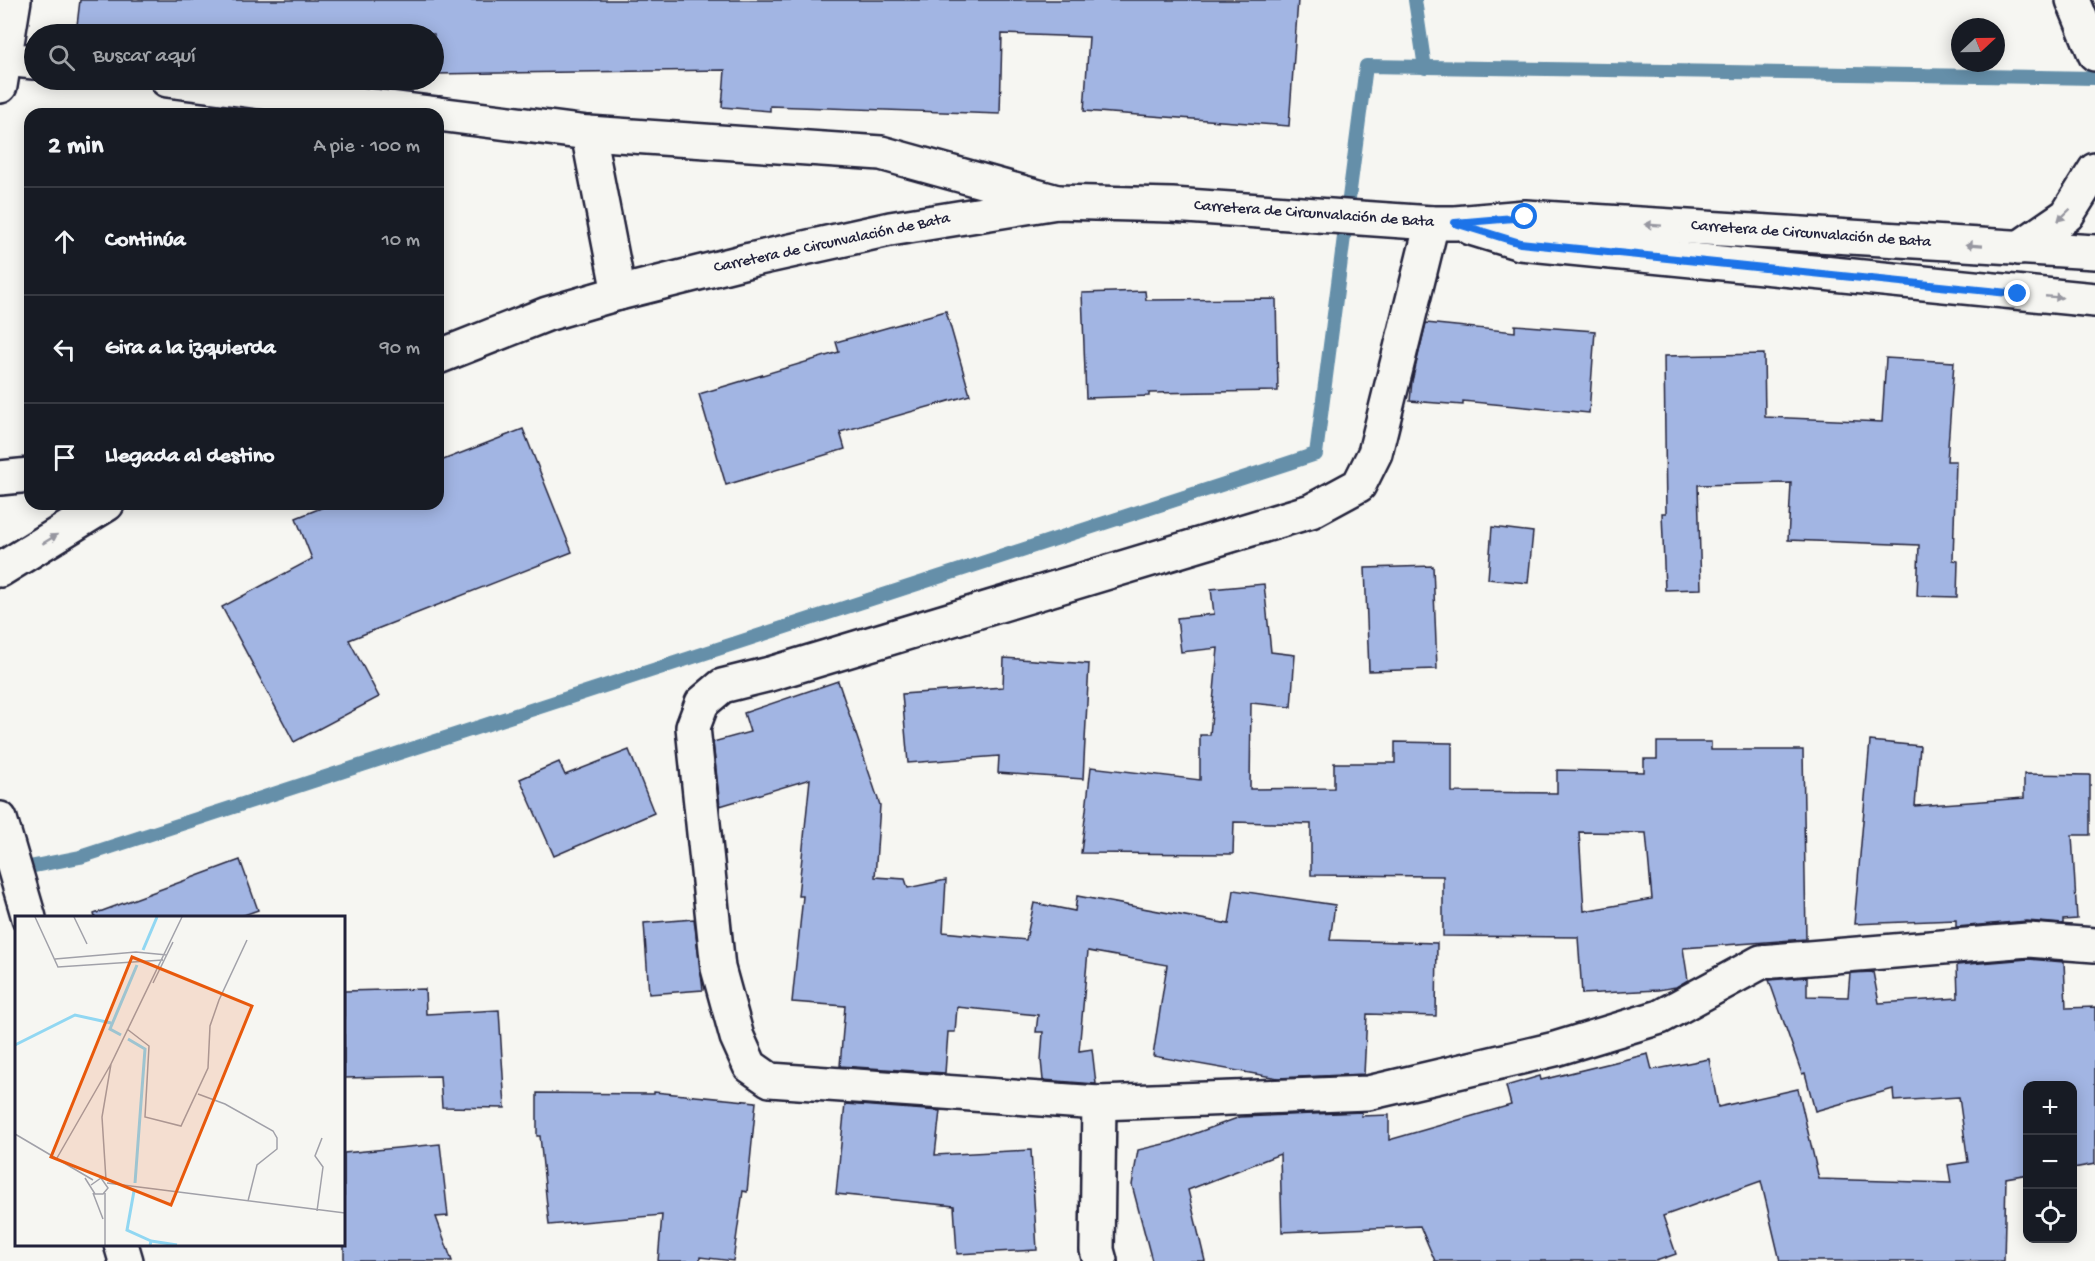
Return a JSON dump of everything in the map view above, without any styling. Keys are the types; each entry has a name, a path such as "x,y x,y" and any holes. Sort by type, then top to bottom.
{"street":[{"path":"13,69 14,0"},
{"path":"2073,0 2095,54"},
{"path":"247,90 390,108"},
{"path":"444,115 588,133 881,153 1057,202"},
{"path":"588,133 619,293"},
{"path":"2019,248 2067,215 2095,170"},
{"name":"Carretera de Circunvalación de Bata","path":"444,355 547,314 750,260 890,229 1057,202 1172,205 1429,222 1525,217 2095,252"},
{"path":"1429,222 1376,453 1359,485 1311,511 781,671 722,686 702,703 693,727 717,968 737,1037 750,1066 770,1080 1099,1103 1368,1093 1555,1049 1660,1017 1761,962 2028,940 2095,945"},
{"name":"Carretera de Circunvalación de Bata","path":"1429,222 1520,243 2095,300"},
{"path":"0,478 24,475"},
{"path":"0,570 97,510"},
{"path":"1,822 29,916"},
{"path":"1099,1103 1097,1250 1100,1261"},
{"path":"121,1246 126,1261"}],"building":[{"path":"80,0 1298,0 1289,126 1084,111 1089,37 1002,34 1000,114 770,106 770,111 722,107 725,70 444,74 444,24 77,24"},
{"path":"1145,291 1146,300 1276,299 1278,391 1149,393 1149,396 1086,398 1082,293"},
{"path":"946,311 970,395 840,432 845,449 726,485 699,394 839,352 836,342"},
{"path":"1426,323 1515,332 1515,325 1595,331 1589,413 1463,401 1463,405 1410,401 1412,381"},
{"path":"1764,354 1765,417 1882,422 1886,358 1954,362 1947,461 1956,461 1953,560 1958,561 1957,597 1917,596 1919,545 1788,540 1791,483 1698,485 1701,589 1665,590 1662,513 1666,513 1664,356"},
{"path":"523,429 572,552 349,640 379,697 294,742 222,607 312,559 296,518 316,510 444,510 444,460"},
{"path":"1492,527 1533,532 1528,583 1488,579"},
{"path":"1433,566 1437,669 1369,671 1365,568"},
{"path":"1264,584 1271,652 1295,655 1291,707 1251,703 1250,789 1334,788 1334,763 1395,763 1395,742 1452,743 1452,792 1557,793 1557,770 1644,772 1644,759 1657,759 1657,742 1711,742 1711,750 1803,750 1806,939 1683,948 1688,980 1676,987 1582,994 1578,937 1443,936 1443,876 1311,875 1311,824 1234,822 1233,854 1081,853 1091,767 1200,780 1200,735 1210,735 1218,648 1181,652 1177,618 1214,614 1211,589","holes":["1579,832 1646,833 1652,899 1584,911"]},
{"path":"1004,658 1089,664 1083,779 998,773 999,756 908,763 902,694 1003,687"},
{"path":"838,681 880,805 875,877 905,879 908,888 946,880 943,932 1026,940 1034,903 1075,911 1077,896 1229,924 1234,890 1335,905 1330,940 1437,943 1436,1016 1367,1014 1364,1074 1278,1078 1153,1056 1167,965 1088,951 1079,1051 1092,1049 1096,1084 1043,1080 1041,1060 1043,1032 1036,1032 1038,1015 957,1007 955,1032 948,1032 945,1073 840,1066 845,1006 792,1002 803,896 798,896 810,779 720,806 713,742 750,732 744,713"},
{"path":"1870,741 1920,746 1915,806 2024,798 2024,774 2090,775 2090,835 2072,835 2077,919 2063,920 2063,924 2027,921 1956,927 1956,920 1854,924"},
{"path":"629,750 654,813 554,856 520,779 559,762 565,775"},
{"path":"240,860 258,910 242,916 94,916 94,914"},
{"path":"694,919 703,990 649,994 644,923"},
{"path":"2028,959 2064,962 2066,1008 2095,1007 2095,1164 2077,1167 2077,1081 2023,1081 2023,1175 2006,1178 2004,1261 1780,1261 1761,1181 1663,1216 1676,1254 1656,1261 1435,1261 1420,1226 1282,1232 1280,1154 1188,1190 1205,1261 1152,1261 1132,1185 1138,1150 1172,1142 1240,1117 1362,1112 1361,1116 1389,1115 1389,1140 1511,1105 1506,1086 1540,1076 1541,1080 1648,1054 1652,1070 1709,1059 1718,1107 1798,1089 1819,1179 1951,1183 1948,1165 1968,1162 1959,1097 1894,1101 1893,1089 1815,1111 1805,1073 1802,1074 1769,980 1807,977 1807,996 1848,997 1850,973 1873,972 1879,1003 1958,998 1957,965"},
{"path":"425,989 426,1014 499,1010 505,1108 442,1107 440,1076 345,1078 345,991"},
{"path":"654,1092 756,1102 747,1192 743,1191 733,1261 700,1257 700,1261 658,1261 662,1215 549,1225 540,1136 537,1136 537,1093 654,1094"},
{"path":"845,1104 940,1111 935,1155 1031,1150 1037,1250 957,1254 954,1206 836,1194"},
{"path":"440,1144 448,1216 436,1217 452,1261 344,1261 345,1153"}],"waterway":[{"path":"1415,0 1425,68"},
{"path":"14,870 80,857 1316,454 1366,66 2095,78"}],"route":[{"path":"1525,217 1455,223 1520,243 2018,294"}]}
